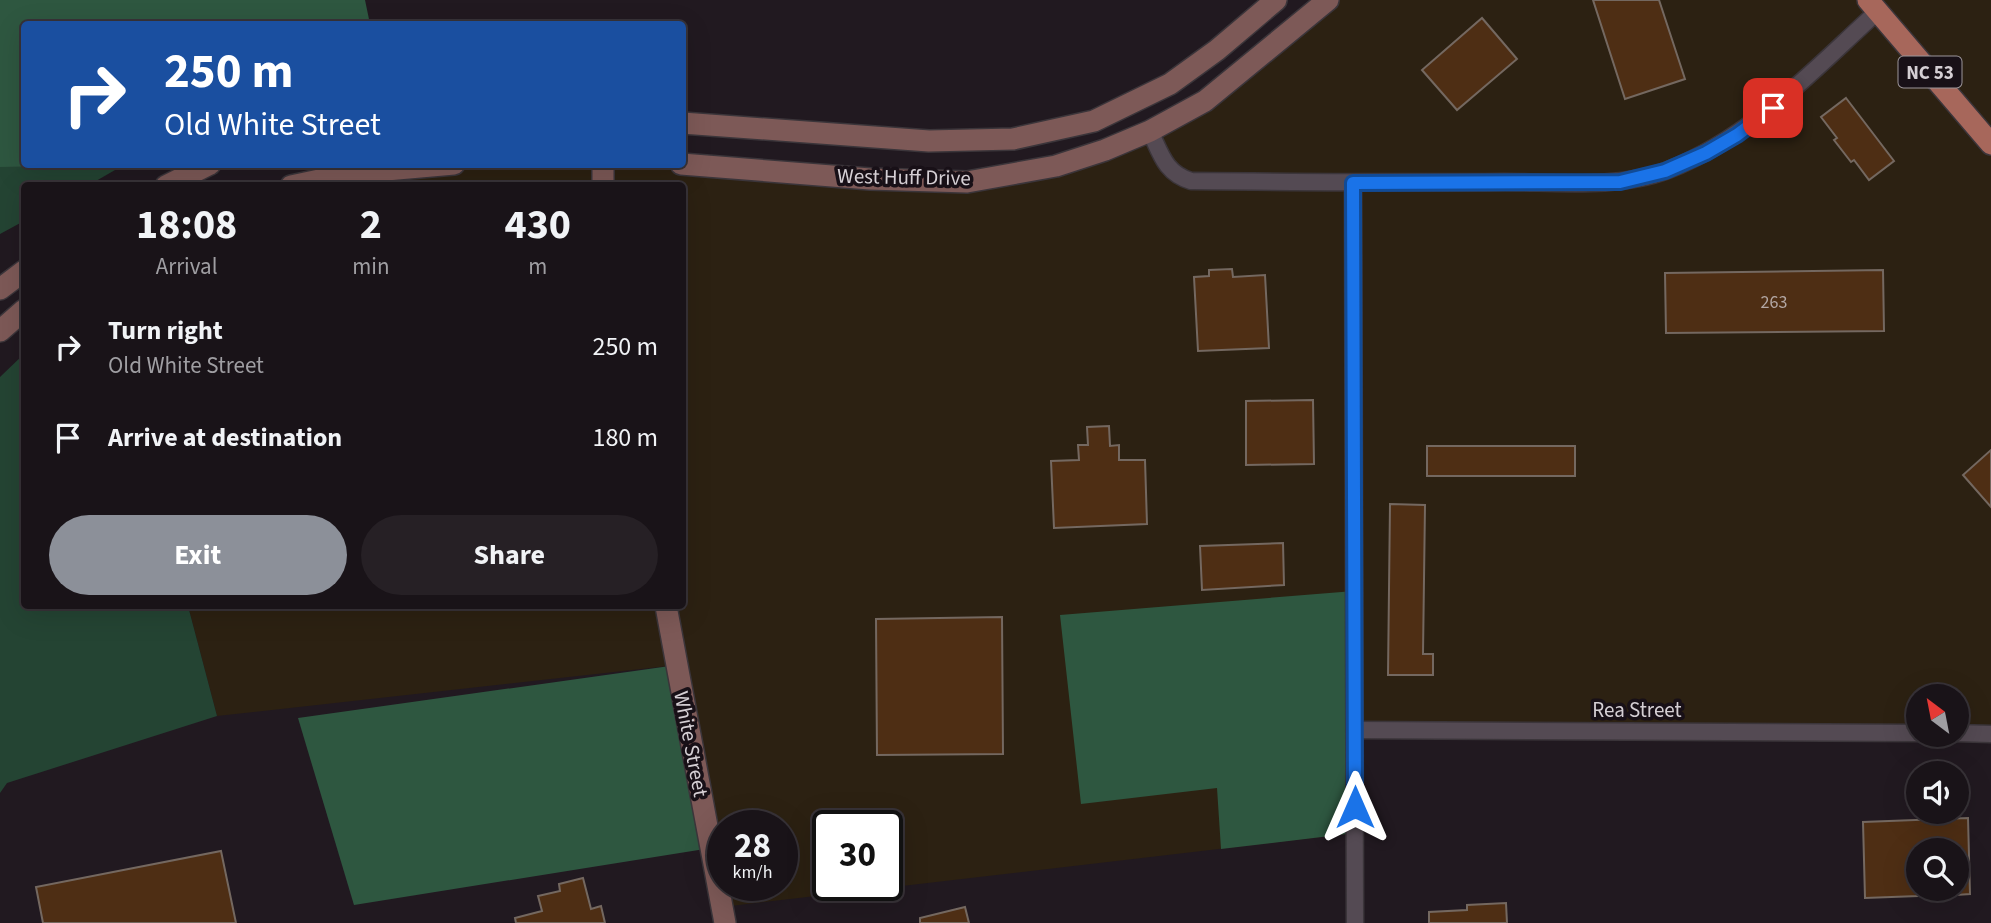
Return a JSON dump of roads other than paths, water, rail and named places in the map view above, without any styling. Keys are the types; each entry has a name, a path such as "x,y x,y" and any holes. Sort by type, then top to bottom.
{"main road":[{"name":"NC 53","path":"1873,5 1991,144"}],"street":[{"name":"West Huff Drive","path":"686,123 929,141 1013,139 1094,121 1170,83 1217,50 1276,0"},
{"name":"West Huff Drive","path":"686,164 870,179 967,182 1056,166 1105,150 1150,131 1205,101 1328,0"},
{"path":"1150,131 1171,172 1191,181 1620,182 1665,171 1706,153 1746,128 1773,108 1873,5"},
{"path":"174,182 203,168"},
{"path":"310,182 352,173 409,168"},
{"path":"1353,183 1355,923"},
{"path":"0,289 21,273"},
{"path":"0,331 21,313"},
{"name":"White Street","path":"667,609 725,923"},
{"name":"Rea Street","path":"1355,730 1906,733"},
{"path":"1969,733 1991,734"}]}
